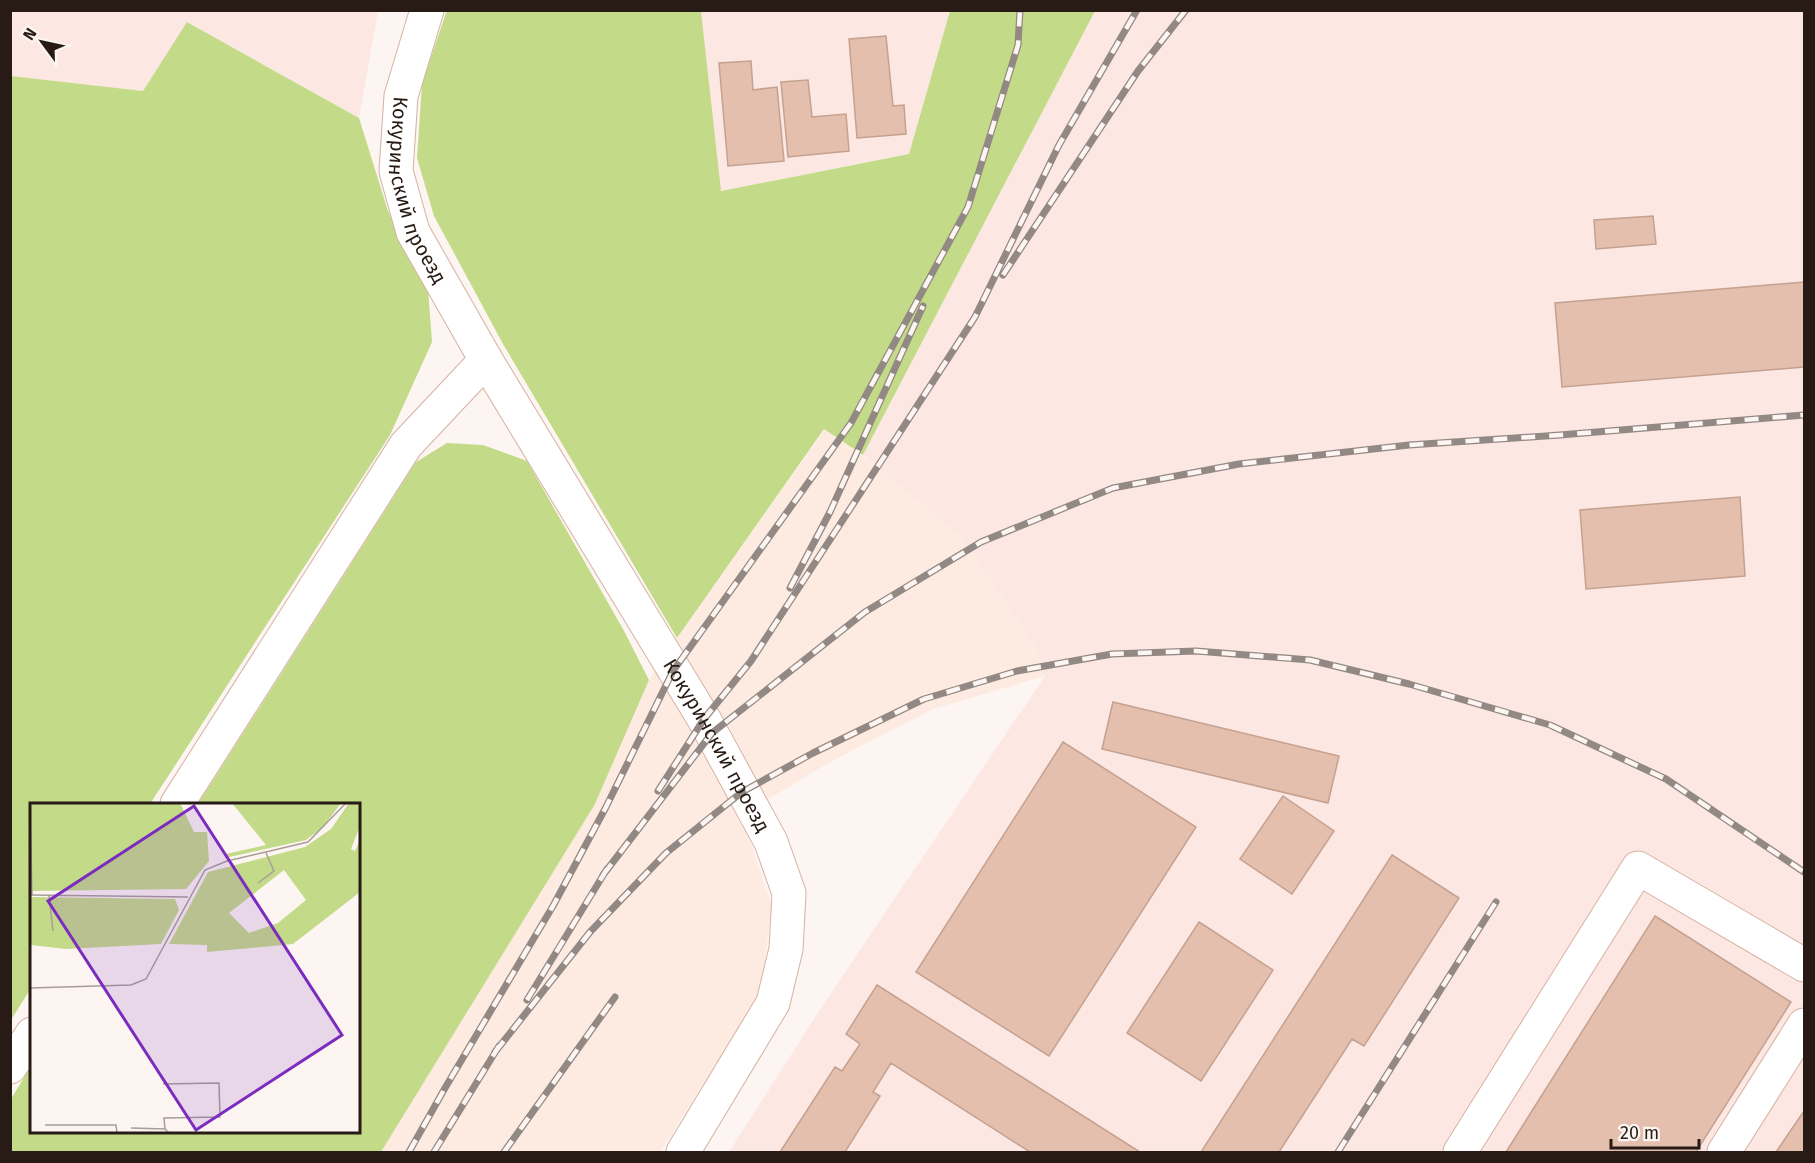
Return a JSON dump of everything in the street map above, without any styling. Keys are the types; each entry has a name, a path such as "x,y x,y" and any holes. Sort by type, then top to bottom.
{"street":[{"name":"Кокуринский проезд","path":"427,10 401,96 396,171 413,232 486,360 704,719 771,842 789,893 786,949 773,1003 683,1152"},
{"path":"178,803 406,445 486,360"},
{"path":"1460,1152 1638,868 1804,964"},
{"path":"1725,1152 1804,1025"},
{"path":"10,1067 30,1037"}],"shaded area":[{"path":"11,11 378,11 359,118 188,22 143,91 11,76"},
{"path":"701,11 950,11 909,154 720,191"},
{"path":"1095,11 1804,11 1804,1152 729,1152 823,1005 1045,676 1034,644 960,535 863,455"},
{"path":"825,429 878,467 960,535 1034,644 1045,676 933,709 830,762 737,818 747,832 772,907 760,995 660,1152 381,1152 595,804 649,680"}],"green space":[{"path":"447,10 701,11 721,191 909,154 950,11 1095,11 863,455 824,429 677,638 503,344 434,216 417,158 422,84"},
{"path":"187,22 359,118 388,211 428,289 432,342 390,435 151,803 30,803 30,990 11,1020 11,76 143,91"},
{"path":"447,443 483,445 527,461 623,629 649,680 595,804 381,1152 11,1152 11,1099 30,1068 30,1133 360,1133 360,803 199,803 416,462"}],"building":[{"path":"886,36 893,106 904,105 906,134 857,138 849,39"},
{"path":"751,61 753,90 777,87 784,161 728,166 719,63"},
{"path":"808,80 812,117 846,114 849,151 788,157 781,82"},
{"path":"1653,216 1656,244 1596,249 1594,220"},
{"path":"1804,282 1804,367 1562,387 1555,303"},
{"path":"1740,497 1745,576 1586,589 1580,510"},
{"path":"1113,702 1339,756 1328,803 1102,749"},
{"path":"1063,742 1196,827 1049,1056 916,972"},
{"path":"1283,796 1334,831 1292,894 1240,859"},
{"path":"1392,855 1459,898 1364,1046 1352,1039 1279,1152 1201,1152"},
{"path":"1655,916 1791,1002 1696,1152 1506,1152"},
{"path":"1199,922 1273,970 1201,1081 1127,1033"},
{"path":"877,985 1140,1152 1030,1152 891,1063 873,1092 880,1096 845,1152 780,1152 835,1067 842,1071 860,1044 846,1034"},
{"path":"1804,1111 1804,1152 1776,1152"}],"railway":[{"path":"409,1152 553,906 606,807 673,671 851,423 968,207 1018,45 1020,10"},
{"path":"658,791 704,719 751,661 975,317 1059,145 1137,10"},
{"path":"1003,275 1138,71 1186,10"},
{"path":"790,588 830,512 923,306"},
{"path":"603,875 712,733 865,612 981,542 1113,488 1239,464 1409,445 1804,415"},
{"path":"495,1052 590,932 666,853 742,792 813,753 924,699 1017,671 1112,654 1196,651 1310,660 1409,684 1550,725 1666,779 1804,872"},
{"path":"527,1000 607,869"},
{"path":"1338,1152 1496,902"},
{"path":"504,1152 615,997"},
{"path":"434,1152 499,1046"}]}
